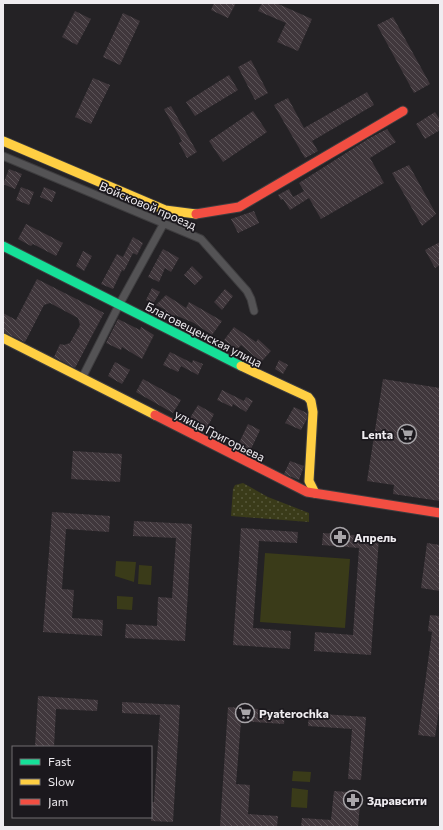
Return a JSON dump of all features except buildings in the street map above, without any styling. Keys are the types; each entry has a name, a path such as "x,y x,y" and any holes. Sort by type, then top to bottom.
{"street":[{"path":"3,141 165,210 199,215 239,207 402,111"},
{"name":"Войсковой проезд","path":"3,156 201,239 247,291 254,311"},
{"path":"82,378 119,305 164,223"},
{"name":"Благовещенская улица","path":"3,246 119,305 308,397 311,401 313,412 309,481 315,494"},
{"name":"улица Григорьева","path":"3,338 307,492 440,513"}],"shaded area":[{"path":"243,483 268,497 309,513 309,522 231,516 233,489 235,485"},
{"path":"265,553 350,559 345,628 260,622"},
{"path":"116,561 136,562 134,582 115,576"},
{"path":"139,565 152,566 151,585 138,584"},
{"path":"117,596 133,597 132,610 117,609"},
{"path":"293,771 311,772 310,782 292,781"},
{"path":"292,788 308,790 307,808 291,807"}],"traffic: fast":[{"path":"3,246 241,366"}],"traffic: slow":[{"path":"3,141 165,210 196,214"},
{"path":"3,338 155,415"},
{"path":"241,366 308,397 311,401 313,412 309,481 315,493"}],"traffic: jam":[{"path":"196,214 239,207 403,111"},
{"path":"155,415 307,492 440,513"}],"place":[{"name":"Lenta","path":"407,434"},
{"name":"Апрель","path":"340,537"},
{"name":"Pyaterochka","path":"245,713"},
{"name":"Здравсити","path":"353,800"}]}
